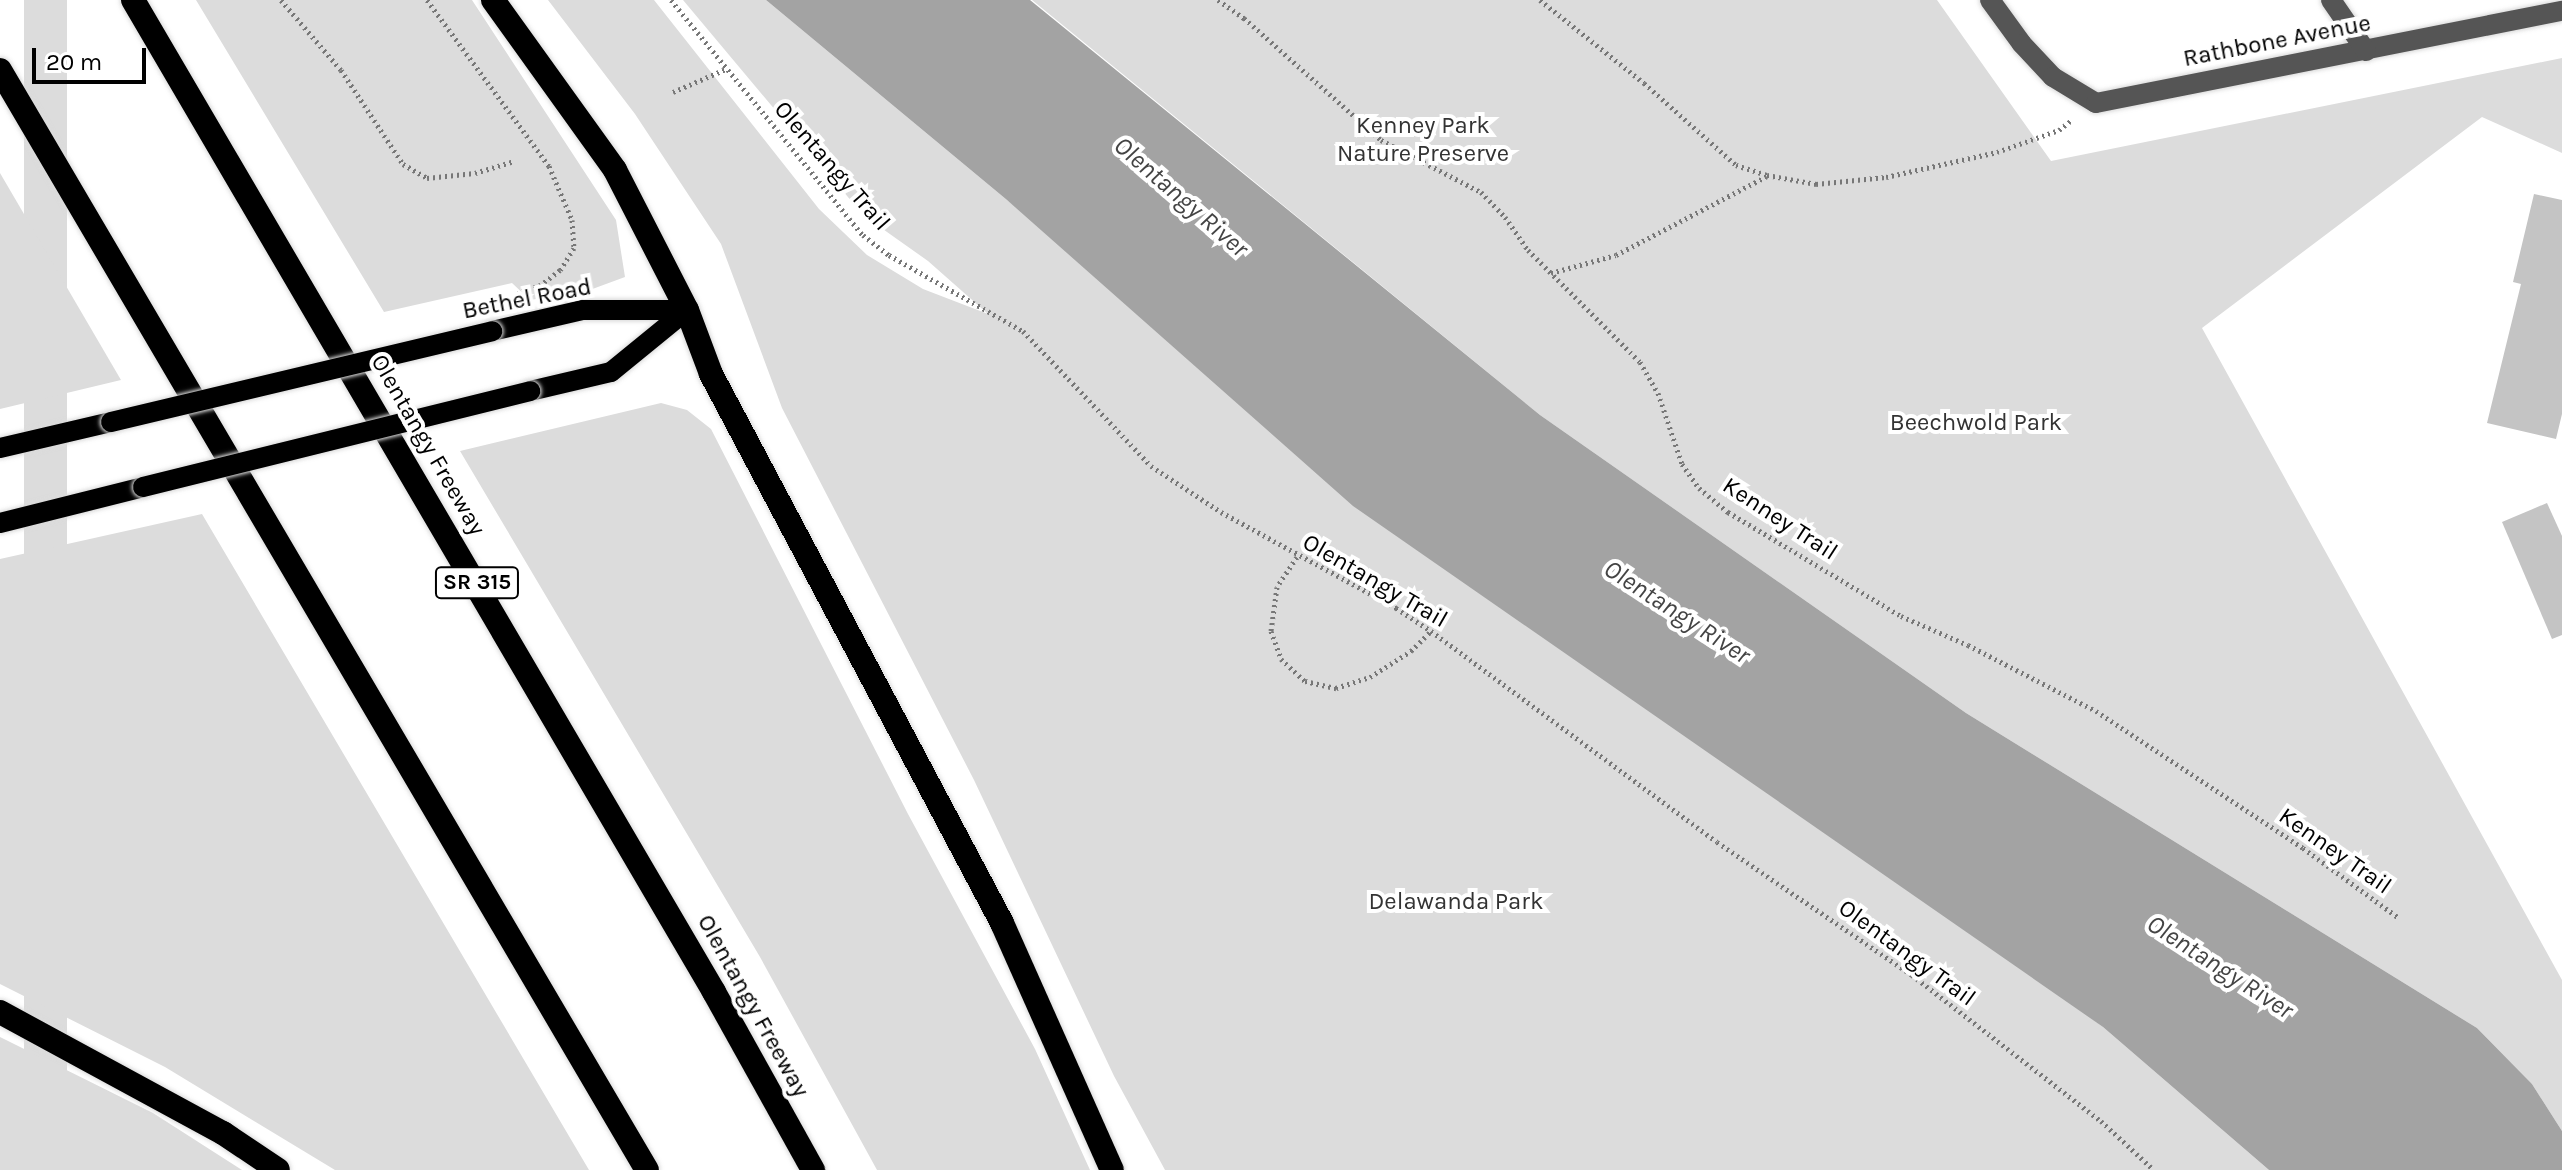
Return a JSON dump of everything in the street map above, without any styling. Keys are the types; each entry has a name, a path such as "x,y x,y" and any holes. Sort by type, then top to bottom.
{"highway":[{"name":"Olentangy Freeway","path":"133,0 643,869 813,1170"},
{"path":"493,0 615,170 687,310 711,374 1002,923 1112,1170"},
{"path":"0,70 647,1170"},
{"path":"0,1012 223,1133 278,1170"}],"main road":[{"name":"Bethel Road","path":"0,448 583,310 687,310"},
{"path":"0,523 611,372 687,310"}],"street":[{"path":"1990,0 2022,44 2053,77 2096,103"},
{"path":"2331,0 2366,51"},
{"name":"Rathbone Avenue","path":"2096,103 2562,11"}],"path":[{"path":"281,0 341,70 403,164 427,178 475,173 512,162"},
{"path":"427,0 549,166 572,220 574,248 560,270 541,285 516,292"},
{"name":"Olentangy Trail","path":"671,0 863,235 889,255 1023,331 1151,466 1297,557 1396,608 1431,631 1717,842 1912,975 2101,1121 2154,1170"},
{"name":"Kenney Trail","path":"1218,0 1244,18 1381,140 1481,192 1551,273 1640,362 1658,393 1682,464 1699,488 1728,512 1901,616 1968,645 2096,711 2303,848 2399,918"},
{"path":"1540,0 1644,83 1736,165 1767,175 1816,184 1900,174 1997,152 2059,130 2096,103"},
{"path":"673,92 726,69"},
{"path":"1551,273 1616,255 1767,175"},
{"path":"1297,557 1277,587 1271,631 1281,659 1305,681 1336,688 1370,677 1411,651 1431,631"}],"green space":[{"path":"24,0 67,0 67,1170 24,1170"},
{"path":"196,0 472,0 616,220 625,277 587,291 530,300 512,283 384,312"},
{"name":"Delawanda Park","path":"548,0 654,0 819,209 867,255 923,289 988,314 928,261 863,215 683,0 766,0 1007,200 2103,1027 2269,1170 1165,1170 1114,1076 974,780 782,408 721,244 635,114"},
{"name":"Beechwold Park","path":"1032,0 1937,0 2051,161 2562,58 2562,153 2482,117 2202,328 2562,980 2562,1131 2532,1084 2477,1028 1966,713 1540,415"},
{"path":"0,173 121,380 0,409"},
{"path":"661,403 687,410 711,429 908,814 1035,1049 1090,1170 877,1170 760,957 460,451"},
{"path":"202,514 589,1170 335,1170 165,1067 0,984 0,559"},
{"path":"0,1037 153,1113 242,1170 0,1170"}],"water":[{"name":"Olentangy River","path":"766,0 1030,0 1540,415 1966,713 2477,1028 2532,1084 2562,1131 2562,1170 2269,1170 2103,1027 1353,506 1007,200"}],"building":[{"path":"2534,194 2562,200 2562,414 2556,439 2487,423 2521,284 2513,282"},
{"path":"2547,503 2562,536 2562,635 2552,639 2502,522"}],"park label":[{"name":"Kenney Park Nature Preserve","path":"1423,140"}]}
